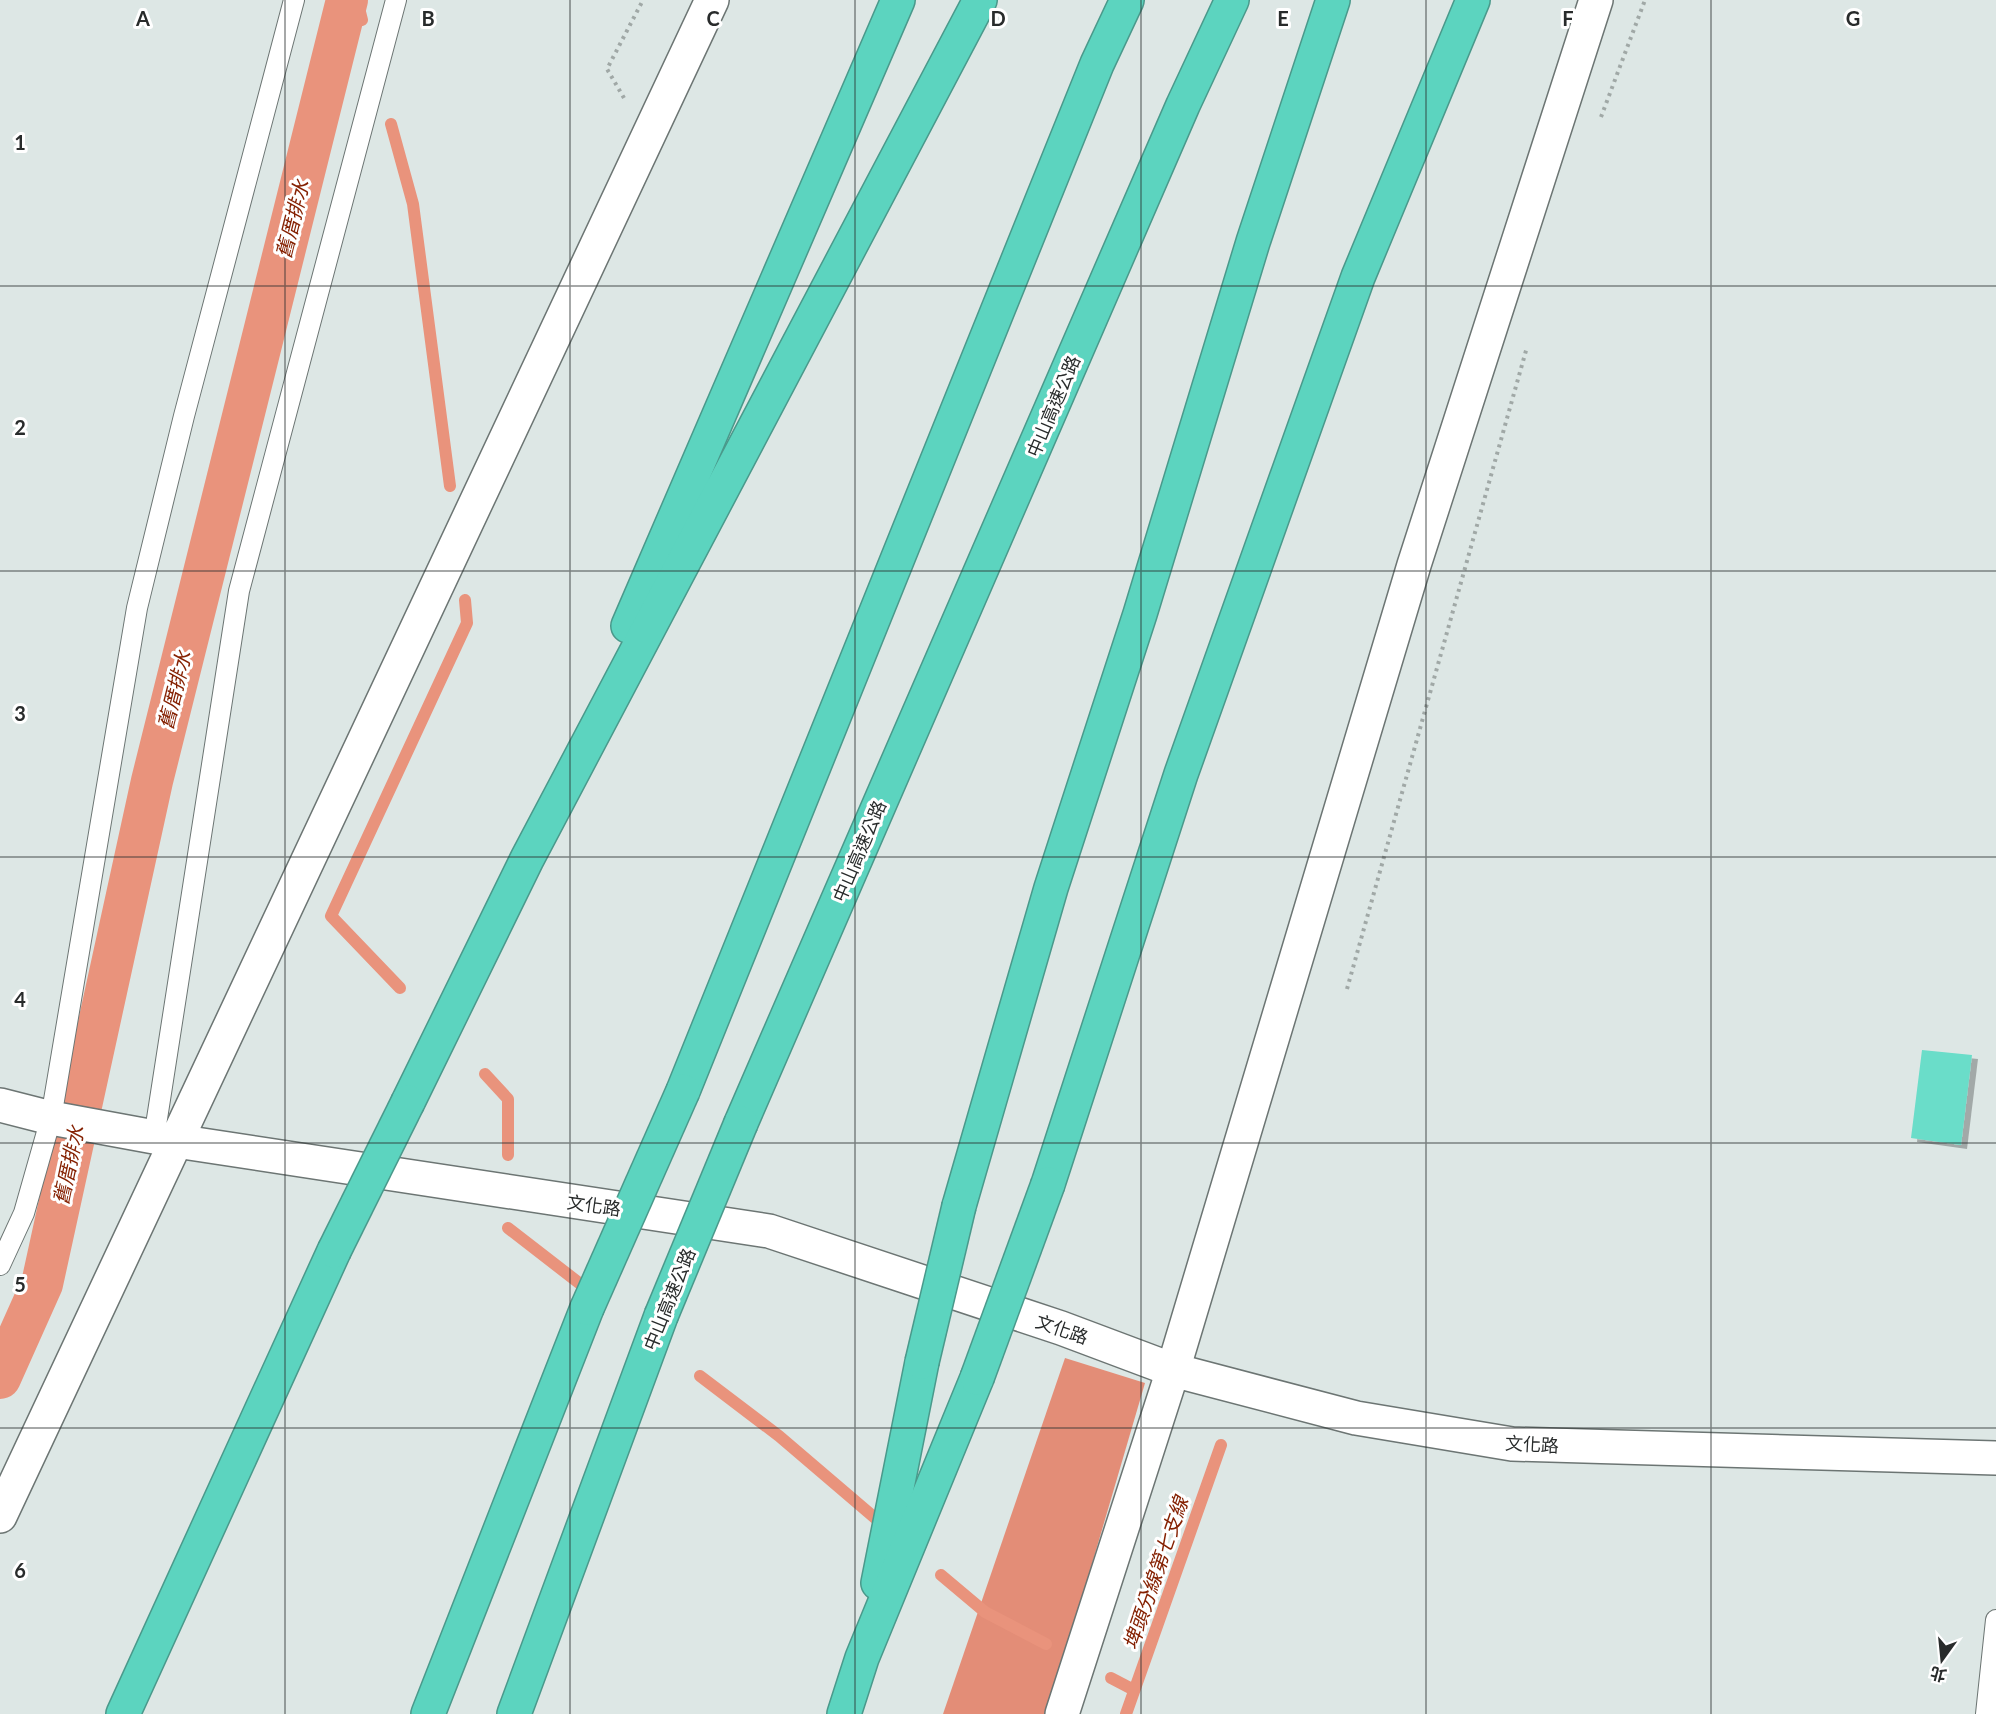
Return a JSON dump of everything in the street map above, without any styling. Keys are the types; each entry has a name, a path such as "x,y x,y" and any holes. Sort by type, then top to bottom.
{"highway":[{"path":"527,859 898,0"},
{"path":"123,1714 334,1251 527,859 980,0"},
{"path":"428,1714 587,1308 683,1091 1097,64 1127,0"},
{"name":"中山高速公路","path":"514,1714 661,1316 741,1123 1183,105 1232,0"},
{"path":"862,1658 922,1362 959,1206 1051,888 1140,614 1253,242 1333,0"},
{"path":"844,1714 862,1658 977,1378 1048,1184 1180,774 1358,277 1473,0"}],"street":[{"path":"0,1516 155,1138 647,138 712,0"},
{"path":"1062,1714 1173,1370 1414,565 1596,0"},
{"path":"0,1105 59,1120"},
{"name":"文化路","path":"59,1120 155,1138 770,1231 1061,1328 1173,1370 1356,1418 1512,1444 1996,1458"}],"lane":[{"path":"0,1265 24,1214 59,1120 137,608 184,416 294,0"},
{"path":"155,1138 239,591 396,0"},
{"path":"1986,1714 1996,1620"}],"path":[{"path":"643,0 607,69 647,138"},
{"path":"1599,122 1644,0"},
{"path":"1347,988 1530,336"}],"shaded area":[{"path":"1065,1358 1145,1383 1048,1714 943,1714"}],"building":[{"path":"1922,1050 1972,1055 1961,1145 1911,1138"}],"waterway":[{"name":"舊厝排水","path":"0,1378 42,1284 152,781 347,0"},
{"path":"357,0 362,20"},
{"path":"391,124 413,204 450,486"},
{"path":"400,988 331,916 467,623 465,600"},
{"path":"485,1074 508,1099 508,1155"},
{"path":"508,1228 592,1293"},
{"path":"700,1376 779,1436 875,1518"},
{"name":"埤頭分線第七支線","path":"1126,1714 1221,1445"},
{"path":"941,1575 985,1612 1046,1644"},
{"path":"1111,1678 1134,1690"}]}
